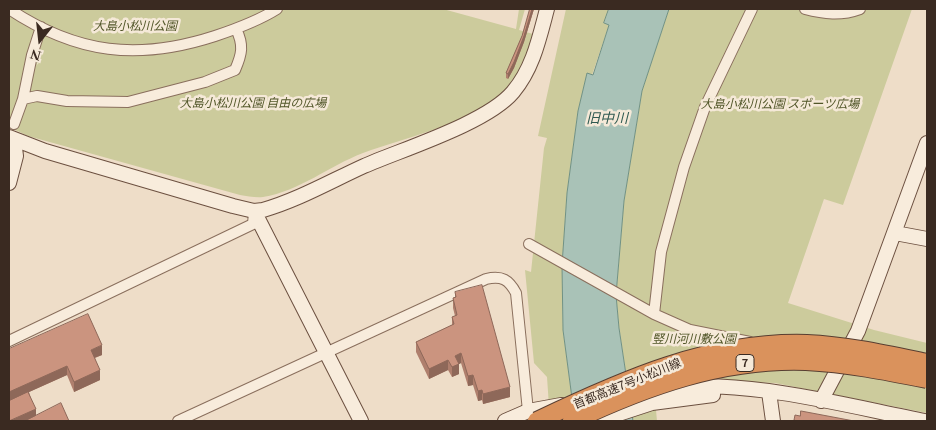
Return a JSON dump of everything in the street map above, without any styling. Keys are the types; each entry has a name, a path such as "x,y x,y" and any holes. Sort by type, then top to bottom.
{"highway":[{"name":"首都高速7号小松川線","path":"532,416 687,359 747,347 807,344 836,347 927,363"},
{"name":"首都高速7号小松川線","path":"572,421 668,381 702,371 748,363 807,361 846,364 927,379"}],"street":[{"path":"9,9 68,40 107,49 150,50 180,47 236,29 277,9"},
{"path":"11,136 45,151 254,211 270,208 463,124 499,105 512,93 530,67 547,9"},
{"path":"654,314 661,252 684,167 705,107 752,9"},
{"path":"805,9 822,14 846,14 860,9"},
{"path":"9,183 16,156 11,136 23,99 32,55 41,27"},
{"path":"23,99 37,96 67,101 128,102 205,82 235,70 242,55 242,40 236,29"},
{"path":"821,401 858,331 927,143"},
{"path":"9,341 253,224 254,211"},
{"path":"254,211 361,421"},
{"path":"895,233 927,239"},
{"path":"529,244 654,314 690,330 826,355"},
{"path":"178,421 486,279 496,277 510,282 516,293 532,416"},
{"path":"505,421 670,394 726,387 769,392 925,421"},
{"path":"769,392 773,421"},
{"path":"597,421 670,394"}],"green space":[{"name":"大島小松川公園 自由の広場","path":"9,9 443,9 516,29 519,9 525,9 519,30 533,34 524,61 510,85 481,108 449,124 350,158 302,184 277,194 257,197 240,195 28,136 9,127"},
{"path":"566,9 609,9 604,23 609,25 592,75 587,74 578,111 567,193 562,265 563,330 575,421 550,421 547,377 534,363 525,270 531,272 544,148 547,138 538,136"},
{"path":"669,9 912,9 843,205 824,199 788,303 874,330 927,343 927,413 775,383 727,381 654,388 657,421 633,421 616,295 624,201 642,91"}],"water":[{"name":"旧中川","path":"609,9 669,9 642,91 624,201 616,295 633,421 575,421 563,330 562,265 567,193 578,111 587,73 593,75 609,25 604,23"}],"building":[{"path":"530,9 532,9 524,36 508,74 506,73 522,36"},
{"path":"482,285 510,387 483,394 482,390 478,391 473,375 468,376 461,353 455,356 459,364 452,367 448,360 429,369 416,342 454,324 452,317 457,315 453,298 456,297 455,292"},
{"path":"88,314 102,345 91,350 100,370 74,382 67,366 9,392 9,349"},
{"path":"28,392 36,409 9,421 9,401"},
{"path":"61,403 69,421 25,421"},
{"path":"801,411 854,421 794,420 795,415 800,416"}],"park label":[{"name":"大島小松川公園","path":"135,25"},
{"name":"大島小松川公園 スポーツ広場","path":"780,103"},
{"name":"竪川河川敷公園","path":"694,338"}]}
